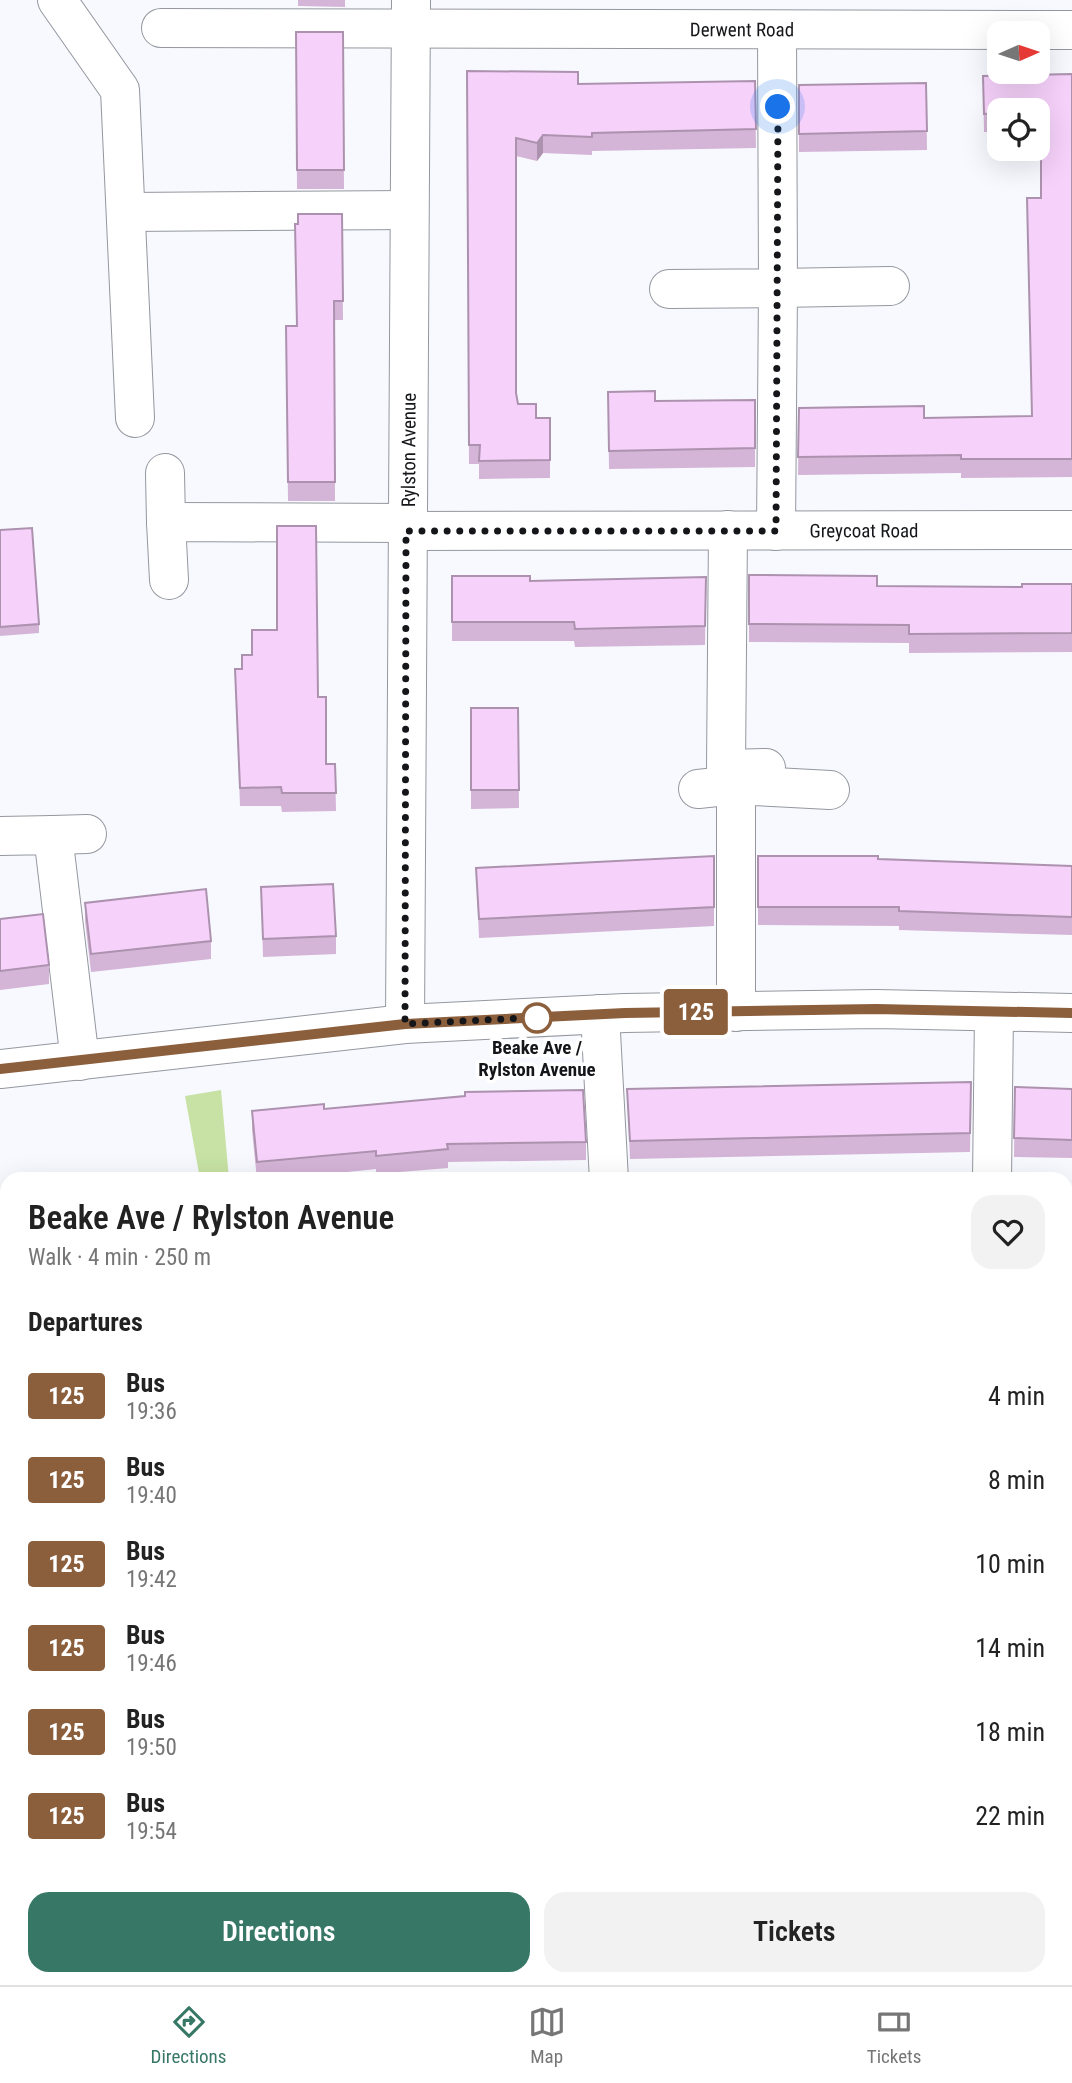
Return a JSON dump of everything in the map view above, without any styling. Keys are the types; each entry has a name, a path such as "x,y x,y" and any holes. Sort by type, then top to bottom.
{"street":[{"path":"57,0 120,90 135,418"},
{"name":"Derwent Road","path":"161,28 411,15 777,30 869,15 1072,30"},
{"name":"Rylston Avenue","path":"405,1024 411,15"},
{"path":"776,531 777,30"},
{"path":"126,212 409,210"},
{"path":"669,289 890,286"},
{"path":"164,473 169,580"},
{"name":"Greycoat Road","path":"166,522 776,531 1072,530"},
{"path":"728,530 723,775 736,1012"},
{"path":"723,775 830,790"},
{"path":"0,836 70,834 80,1061"},
{"path":"992,1172 994,1012"},
{"path":"0,1069 405,1024 600,1014 1072,1013"},
{"path":"600,1014 609,1172"}],"green space":[{"path":"221,1090 228,1172 199,1172 185,1096"}],"building":[{"path":"296,32 343,32 344,170 297,170"},
{"path":"467,71 578,72 578,84 755,81 756,129 592,133 592,137 543,135 537,143 516,138 516,393 518,404 536,404 536,418 550,418 550,460 479,461 480,445 469,445"},
{"path":"1050,74 1072,74 1072,459 961,459 961,455 798,457 799,408 924,406 924,418 1032,416 1027,198 1041,198 1041,161 1050,161 1050,98 987,98 987,114 984,114 983,76 987,76 987,84 1050,84"},
{"path":"926,83 927,131 799,134 799,85"},
{"path":"298,214 342,214 343,301 334,301 335,482 288,482 286,326 297,326 295,224 298,224"},
{"path":"655,391 655,401 755,400 755,448 609,451 608,392"},
{"path":"277,526 316,526 318,697 326,697 326,764 335,764 336,793 282,793 281,787 240,788 235,669 242,669 242,655 252,655 252,630 277,630"},
{"path":"32,528 39,624 0,627 0,530"},
{"path":"749,575 877,576 877,586 1022,587 1022,584 1072,584 1072,633 909,634 909,625 749,624"},
{"path":"452,576 530,576 530,581 706,577 705,626 575,629 574,622 452,622"},
{"path":"471,708 518,708 519,790 471,790"},
{"path":"714,856 714,907 479,919 476,868"},
{"path":"758,856 878,856 878,859 1072,866 1072,917 899,911 899,907 758,907"},
{"path":"333,884 336,936 263,939 261,887"},
{"path":"206,889 211,941 91,954 85,903"},
{"path":"43,914 49,965 0,971 0,919"},
{"path":"971,1082 970,1133 630,1141 627,1089"},
{"path":"1015,1087 1072,1089 1072,1140 1014,1138"},
{"path":"583,1090 586,1142 447,1144 448,1149 376,1156 376,1151 257,1162 252,1111 324,1104 324,1109 465,1096 465,1092"}],"bus line":[{"name":"125","path":"0,1069 405,1024 625,1013 876,1009 1072,1013"}],"place":[{"name":"Beake Ave / Rylston Avenue","path":"537,1018"}],"route":[{"path":"537,1018 544,1017 405,1024 406,531 776,531 778,107"}]}
